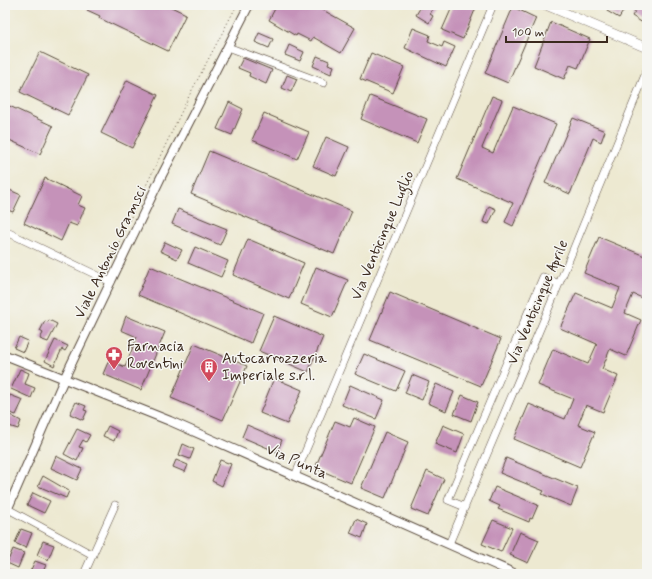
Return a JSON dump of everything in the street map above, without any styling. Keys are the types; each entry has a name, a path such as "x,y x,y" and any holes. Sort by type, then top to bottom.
{"main road":[{"path":"546,5 647,48"}],"street":[{"name":"Viale Antonio Gramsci","path":"6,512 65,377 161,177 249,5"},
{"name":"Via Venticinque Luglio","path":"295,476 493,5"},
{"path":"228,47 324,83"},
{"name":"Via Venticinque Aprile","path":"449,544 559,284 647,70"},
{"path":"5,231 111,282"},
{"path":"465,507 448,500 543,277 559,284"},
{"name":"Via Punta","path":"5,354 65,377 295,476 516,574"},
{"path":"84,574 115,505"},
{"path":"6,512 93,555"}],"building":[{"path":"90,5 167,5 186,14 168,51 99,18 100,16 87,10"},
{"path":"277,5 314,5 355,28 341,53 313,37 311,41 297,34 296,36 269,20"},
{"path":"422,5 435,5 430,14 433,16 429,23 416,15"},
{"path":"453,5 477,5 463,39 442,30"},
{"path":"611,5 627,5 619,18 607,11"},
{"path":"639,5 647,10 646,25 632,16"},
{"path":"513,7 536,18 508,83 485,73"},
{"path":"551,22 590,39 578,68 570,65 564,79 534,66"},
{"path":"413,28 430,35 428,41 442,47 444,42 455,47 446,67 405,48"},
{"path":"259,33 273,39 269,48 255,42"},
{"path":"289,45 304,52 300,61 285,55"},
{"path":"40,52 88,75 68,115 20,92"},
{"path":"371,53 404,67 393,93 360,79"},
{"path":"317,56 329,61 328,64 334,66 331,74 313,66"},
{"path":"243,58 272,70 266,84 249,76 250,73 238,68"},
{"path":"287,75 297,79 291,92 282,88"},
{"path":"127,80 158,95 132,148 101,133"},
{"path":"370,96 427,119 417,143 361,119"},
{"path":"492,96 502,100 482,148 493,153 513,106 556,124 513,226 505,222 513,203 457,179"},
{"path":"229,102 243,109 232,135 217,129"},
{"path":"5,104 53,126 40,154 5,138"},
{"path":"264,113 309,132 297,159 252,140"},
{"path":"573,118 605,131 601,142 593,138 570,194 545,183"},
{"path":"326,137 349,147 336,176 313,166"},
{"path":"209,151 352,211 334,254 191,194"},
{"path":"45,178 82,196 78,205 85,208 77,226 69,223 61,241 24,223"},
{"path":"5,188 21,195 13,212 5,209"},
{"path":"489,206 496,209 489,224 483,222"},
{"path":"178,209 227,229 220,245 172,224"},
{"path":"599,237 647,257 647,300 633,294 625,313 641,320 626,356 610,349 602,369 618,376 603,412 586,405 578,425 595,432 580,467 514,439 529,404 565,419 573,399 538,385 553,349 588,364 597,344 560,328 576,293 612,308 620,288 584,273"},
{"path":"248,239 304,263 289,299 233,275"},
{"path":"165,242 182,250 177,259 160,251"},
{"path":"195,247 228,261 221,277 188,263"},
{"path":"150,266 263,313 251,343 138,295"},
{"path":"316,267 348,280 332,317 301,304"},
{"path":"390,292 501,339 481,386 370,340"},
{"path":"126,316 165,332 141,390 103,374 109,360 125,367 137,337 121,330"},
{"path":"274,316 323,337 308,372 259,351"},
{"path":"49,320 57,324 48,342 40,339 43,333 40,331 45,321 48,322"},
{"path":"19,337 28,341 23,352 14,348"},
{"path":"55,340 68,346 65,351 62,349 54,366 45,361"},
{"name":"Autocarrozzeria Imperiale s.r.l.","path":"194,344 247,366 223,420 171,398"},
{"path":"364,354 405,371 396,391 355,374"},
{"path":"20,369 29,373 25,384 35,388 31,398 11,389"},
{"path":"412,375 429,382 422,400 405,393"},
{"path":"274,378 302,390 287,424 260,413"},
{"path":"436,384 454,392 446,411 428,403"},
{"path":"350,385 384,400 376,419 342,405"},
{"path":"10,395 23,400 16,415 8,412 5,418 5,406"},
{"path":"462,395 478,402 471,421 454,414"},
{"path":"76,402 86,406 84,410 87,411 83,420 70,414"},
{"path":"10,415 21,421 18,429 9,426 7,430 5,429"},
{"path":"354,418 375,427 351,483 315,468 335,421 350,427"},
{"path":"247,425 282,440 277,452 242,437"},
{"path":"443,425 464,434 457,453 435,444"},
{"path":"108,426 118,431 114,441 103,436"},
{"path":"77,429 90,435 86,442 83,440 79,447 83,448 77,461 64,454"},
{"path":"385,432 408,442 385,498 361,488"},
{"path":"183,444 194,449 190,459 179,455"},
{"path":"56,456 82,469 77,480 51,468"},
{"path":"506,458 578,488 571,506 542,494 544,491 500,473"},
{"path":"176,460 188,465 185,472 173,467"},
{"path":"220,460 231,464 222,486 212,481"},
{"path":"427,471 444,479 428,516 411,509"},
{"path":"43,476 69,491 66,498 38,486"},
{"path":"495,487 538,505 532,519 530,518 529,522 498,509 500,506 489,501"},
{"path":"33,493 50,501 44,513 27,505"},
{"path":"356,519 367,524 362,538 350,533"},
{"path":"493,520 512,528 501,552 482,544"},
{"path":"21,529 32,533 26,548 15,543"},
{"path":"520,532 539,540 528,563 510,555"},
{"path":"43,541 54,545 48,560 37,555"},
{"path":"13,549 24,553 18,568 7,563"},
{"path":"35,561 46,565 42,574 29,574"},
{"path":"5,570 15,574 5,574"}],"place":[{"name":"Farnacia Roventini","path":"114,370"},
{"name":"Autocarrozzeria Imperiale s.r.l.","path":"209,382"}]}
